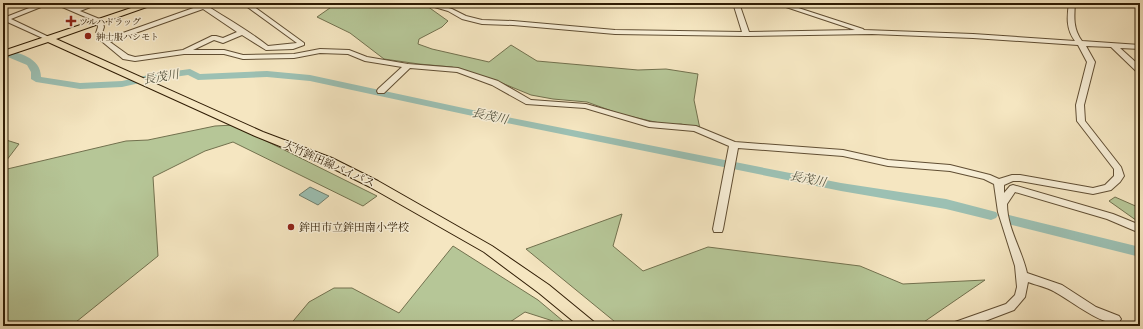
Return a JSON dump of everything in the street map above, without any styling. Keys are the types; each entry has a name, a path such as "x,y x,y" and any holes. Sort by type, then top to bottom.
{"main road":[{"path":"3,54 154,3"},
{"name":"大竹鉾田線バイパス","path":"49,39 259,134 328,161 410,203 488,249 544,288 589,326"}],"street":[{"path":"5,18 48,3"},
{"path":"56,3 100,21 99,33 101,38 126,57 135,59 184,52 224,52 243,57 294,56 320,50 340,50 365,59 408,66 458,70 495,83 529,102 586,106 649,124 696,130 734,144 843,153 888,163 950,168 987,177 999,183 1012,178 1020,178 1093,191 1108,188 1117,180 1119,176 1118,169 1081,121 1080,105 1091,62 1089,55 1073,34 1071,27 1072,3"},
{"path":"76,10 98,3"},
{"path":"106,41 202,5 214,3"},
{"path":"202,5 242,32 251,36 266,48 293,47 302,44 245,3"},
{"path":"424,3 450,10 464,18 482,22 637,33 746,34 872,32 973,36 1140,47"},
{"path":"736,3 746,34"},
{"path":"777,3 861,30 872,32"},
{"path":"5,18 49,39"},
{"path":"184,52 214,37 223,41 242,32"},
{"path":"1113,45 1140,70"},
{"path":"381,91 408,66"},
{"path":"718,229 734,144"},
{"path":"959,326 1010,307 1021,294 1022,276 1013,242 1002,212 1002,204 998,190 999,183"},
{"path":"1002,204 1013,188 1110,216 1140,229"},
{"path":"1022,276 1058,288 1092,310 1115,319"}],"green space":[{"path":"337,3 426,3 427,6 448,21 442,27 419,39 418,44 432,49 489,62 511,45 537,61 638,70 666,69 698,74 694,100 700,129 681,124 668,125 620,114 587,102 553,99 531,95 492,79 452,67 384,59 350,33 317,17"},
{"path":"234,125 377,196 363,206 233,142 205,151 153,177 158,256 71,326 3,326 3,170 126,141 148,140 215,126"},
{"path":"3,139 19,144 3,165"},
{"path":"1115,197 1140,208 1140,223 1109,201"},
{"path":"622,214 613,246 643,271 708,247 860,266 903,284 985,280 918,326 620,326 526,249"},
{"path":"453,246 538,300 569,326 552,326 553,321 525,312 504,326 289,326 309,302 334,288 352,288 399,313"}],"water":[{"path":"310,187 329,196 318,205 299,195"}],"waterway":[{"name":"長茂川","path":"3,52 31,63 36,72 36,79 80,86 122,84 153,77 190,72 198,77 267,74 310,78 482,115 841,187 946,204 991,215"},
{"name":"長茂川","path":"1009,220 1140,252"}],"place":[{"name":"ツルハドラッグ","path":"71,21"},
{"name":"紳士服ハシモト","path":"88,36"},
{"name":"鉾田市立鉾田南小学校","path":"291,227"}]}
